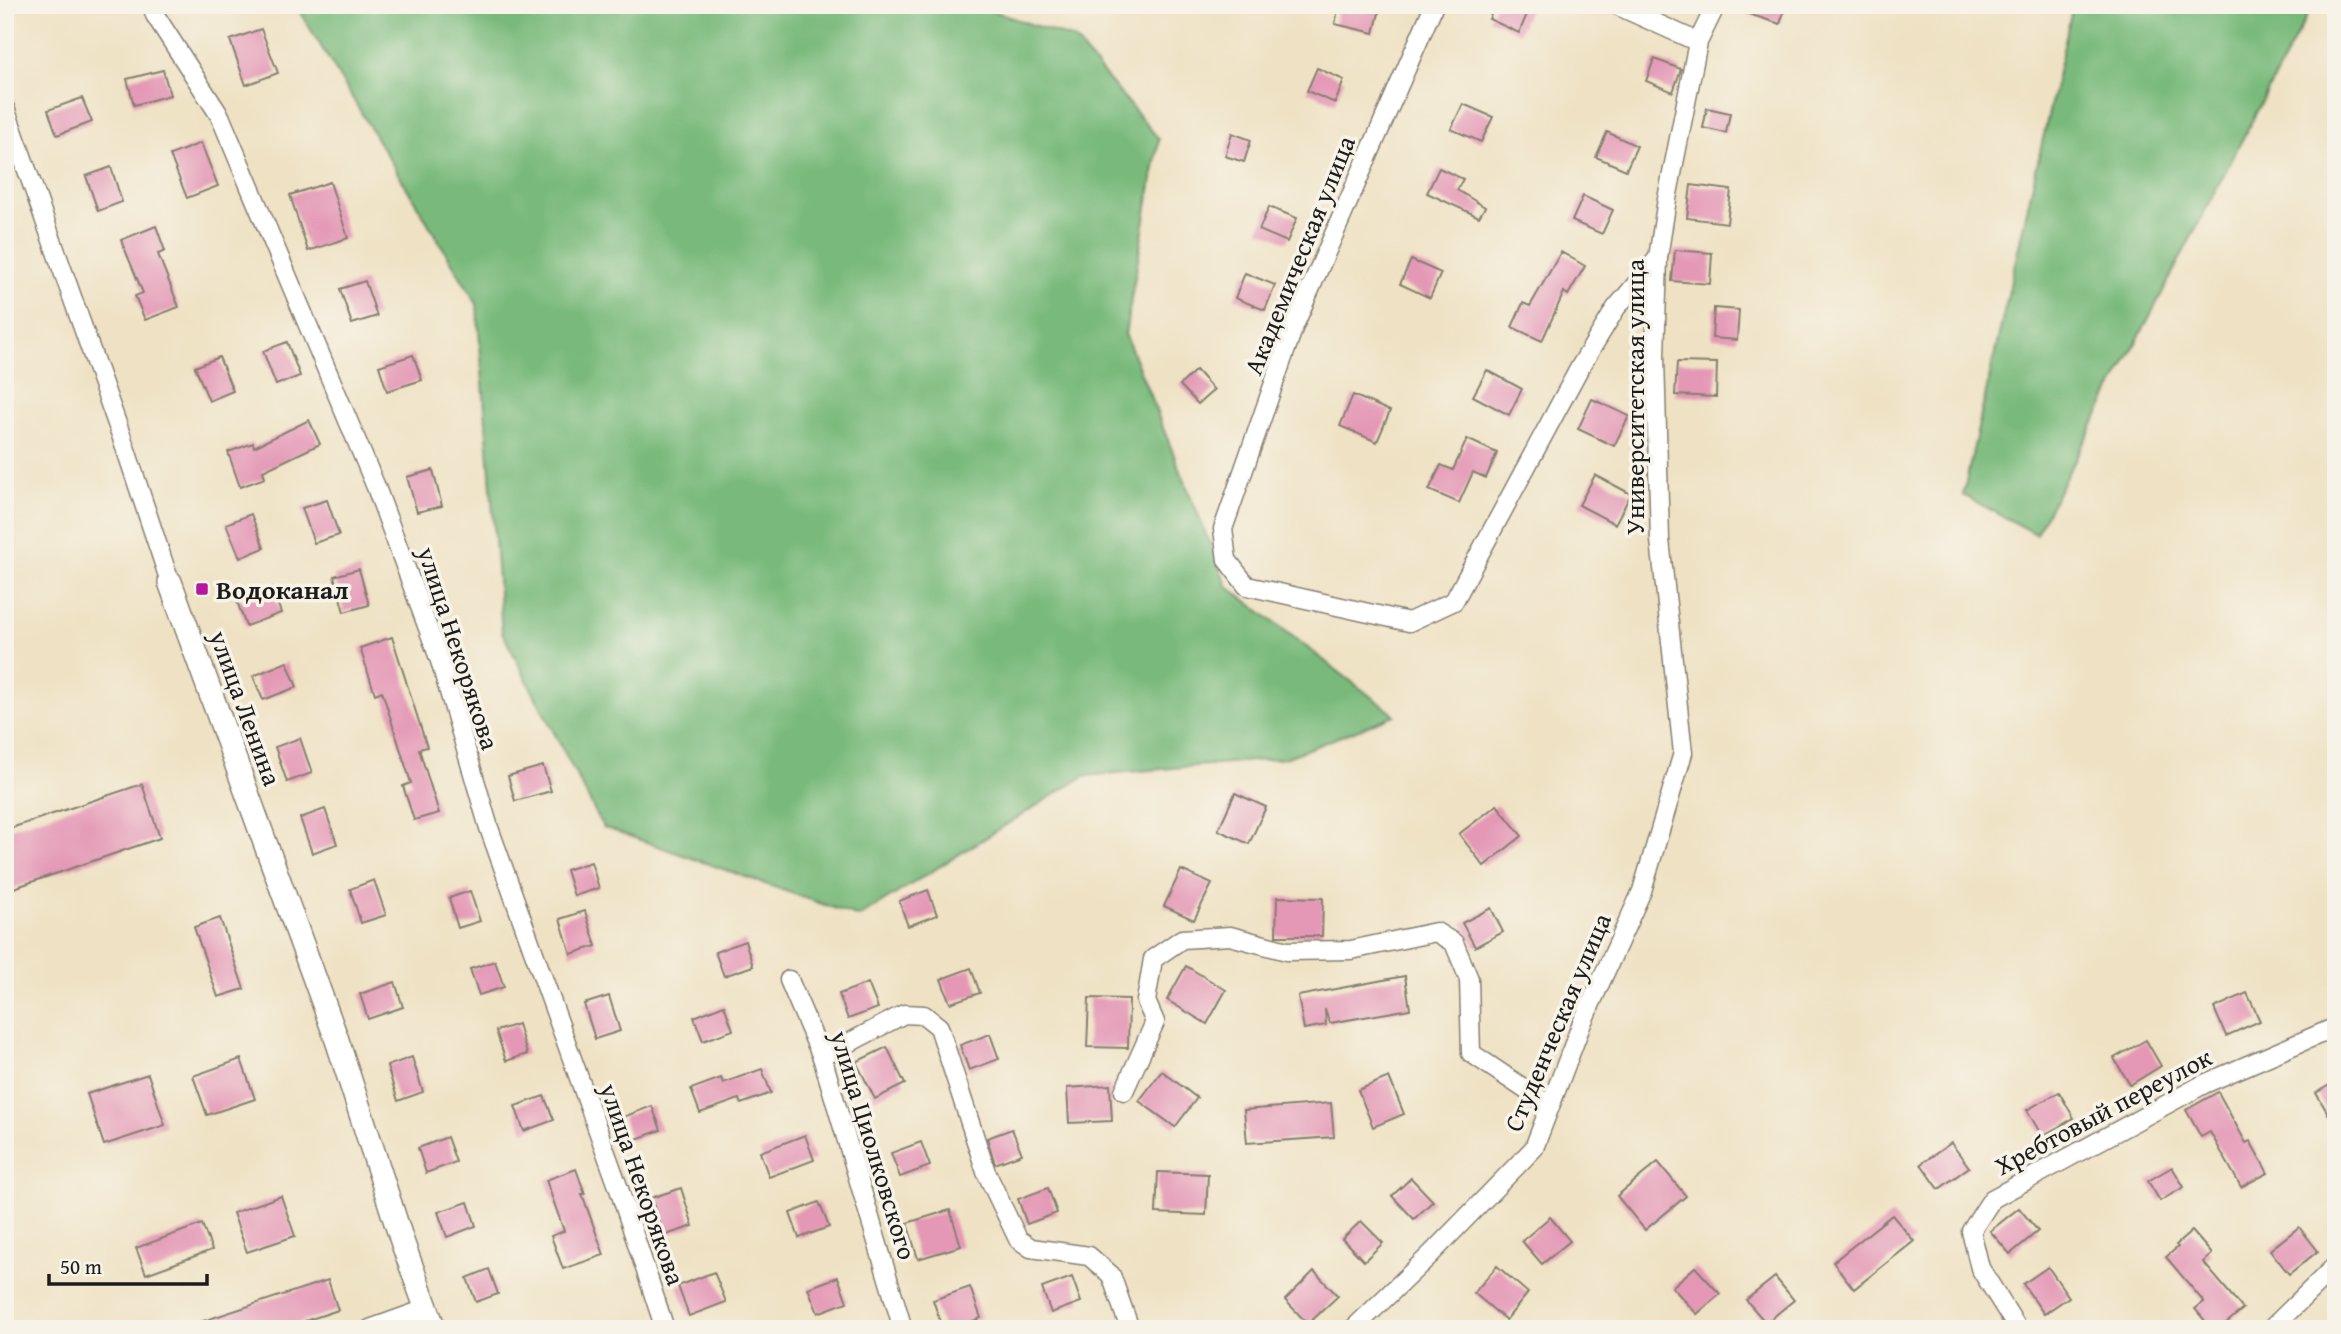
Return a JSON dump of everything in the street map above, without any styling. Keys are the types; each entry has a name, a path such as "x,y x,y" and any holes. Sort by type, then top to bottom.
{"street":[{"name":"улица Некорякова","path":"152,5 155,15 220,116 376,487 440,661 488,828 619,1189 664,1329"},
{"name":"Академическая улица","path":"1434,5 1294,326 1223,529 1227,560 1247,586 1409,622 1454,601 1580,367 1616,308 1658,258"},
{"path":"1616,5 1698,43"},
{"name":"Университетская улица","path":"1683,753 1660,540 1655,357 1658,258 1698,43 1716,5"},
{"name":"улица Ленина","path":"5,107 170,582 324,1003 430,1319"},
{"name":"Студенческая улица","path":"1353,1329 1430,1255 1534,1148 1582,1023 1642,891 1683,753"},
{"path":"1124,1091 1154,1022 1146,1001 1153,959 1182,939 1230,936 1287,951 1351,950 1436,932 1454,943 1469,979 1471,1053 1550,1106"},
{"name":"улица Циолковского","path":"789,980 822,1057 903,1329"},
{"path":"822,1057 904,1014 924,1015 939,1027 986,1172 1018,1239 1031,1248 1089,1256 1111,1275 1130,1329"},
{"name":"Хребтовый переулок","path":"2018,1329 1980,1268 1971,1231 1992,1199 2204,1084 2336,1027"},
{"path":"2271,1329 2336,1265"},
{"path":"370,1329 430,1319"}],"green space":[{"path":"296,5 975,5 1074,39 1159,139 1125,334 1227,586 1395,715 1285,758 1084,776 859,917 603,827 502,632 477,304"},
{"path":"2073,5 2314,5 2036,534 1963,495"}],"building":[{"path":"1339,5 1381,5 1374,33 1335,24"},
{"path":"1495,5 1531,5 1519,33 1489,19"},
{"path":"1733,5 1786,5 1780,24 1733,9"},
{"path":"261,29 278,73 246,85 230,40"},
{"path":"1654,59 1681,69 1673,92 1646,81"},
{"path":"1317,68 1344,80 1335,103 1307,91"},
{"path":"163,70 170,95 134,105 127,79"},
{"path":"82,98 92,122 57,135 48,110"},
{"path":"1463,104 1493,117 1481,142 1451,129"},
{"path":"1707,108 1730,113 1726,133 1703,128"},
{"path":"1607,132 1637,146 1626,170 1596,157"},
{"path":"1232,133 1251,140 1244,162 1225,156"},
{"path":"201,143 218,186 187,198 170,155"},
{"path":"111,167 122,202 98,211 86,176"},
{"path":"1439,168 1463,179 1457,190 1485,207 1479,217 1427,193"},
{"path":"330,182 348,238 308,251 290,195"},
{"path":"1691,185 1731,190 1727,223 1687,218"},
{"path":"1583,196 1613,210 1602,234 1572,221"},
{"path":"1269,207 1297,218 1287,242 1259,230"},
{"path":"156,226 165,251 158,254 179,307 145,320 135,296 143,293 121,240"},
{"path":"1675,250 1712,253 1710,284 1672,281"},
{"path":"1561,252 1585,266 1568,295 1564,292 1542,341 1512,327 1523,303 1530,306"},
{"path":"1411,260 1441,273 1430,298 1400,284"},
{"path":"1245,273 1275,285 1265,310 1235,298"},
{"path":"365,281 377,316 352,324 340,289"},
{"path":"1714,308 1739,310 1737,340 1712,338"},
{"path":"287,342 300,376 276,385 263,351"},
{"path":"413,355 422,380 387,391 379,366"},
{"path":"219,357 233,391 209,401 195,367"},
{"path":"1677,362 1717,363 1716,397 1675,395"},
{"path":"1196,370 1214,390 1198,404 1180,385"},
{"path":"1487,370 1522,389 1509,415 1473,396"},
{"path":"1353,395 1390,411 1377,442 1340,426"},
{"path":"1592,399 1629,416 1614,446 1578,429"},
{"path":"309,420 320,444 263,471 265,478 240,487 228,452 253,443 254,447"},
{"path":"1467,439 1497,453 1486,478 1473,472 1459,503 1429,490 1441,465 1453,470"},
{"path":"433,470 442,506 417,512 407,477"},
{"path":"1595,475 1631,494 1615,524 1579,505"},
{"path":"327,500 339,535 314,543 302,508"},
{"path":"251,514 264,548 240,558 226,524"},
{"path":"359,569 369,605 344,612 334,576"},
{"path":"272,588 281,613 246,626 237,601"},
{"path":"392,637 427,747 419,749 439,813 414,820 403,786 411,783 382,691 375,694 360,648"},
{"path":"287,662 297,687 263,700 253,676"},
{"path":"300,738 312,773 287,782 275,747"},
{"path":"543,766 551,791 515,801 508,776"},
{"path":"142,784 160,838 5,891 5,830"},
{"path":"1235,793 1266,807 1249,844 1218,830"},
{"path":"1497,805 1522,836 1484,866 1459,834"},
{"path":"325,809 337,844 312,853 300,818"},
{"path":"591,862 599,888 574,896 566,870"},
{"path":"1181,870 1212,884 1194,920 1164,906"},
{"path":"374,880 386,915 361,923 350,889"},
{"path":"928,890 937,915 908,926 899,901"},
{"path":"470,891 480,921 458,928 449,898"},
{"path":"1277,897 1323,898 1322,936 1276,936"},
{"path":"1491,908 1503,932 1475,947 1462,923"},
{"path":"585,911 596,946 571,954 560,919"},
{"path":"220,918 244,989 218,997 194,927"},
{"path":"745,941 753,966 724,976 715,952"},
{"path":"495,961 504,987 479,995 470,969"},
{"path":"1186,966 1226,990 1207,1024 1167,1000"},
{"path":"971,968 980,993 950,1003 941,979"},
{"path":"1405,976 1410,1009 1330,1023 1325,1009 1326,1025 1304,1029 1298,996"},
{"path":"395,982 403,1007 368,1019 360,994"},
{"path":"868,983 878,1008 848,1019 839,994"},
{"path":"2247,993 2260,1021 2226,1036 2214,1008"},
{"path":"609,996 620,1031 595,1039 584,1004"},
{"path":"1089,998 1129,999 1128,1048 1087,1047"},
{"path":"724,1005 733,1030 703,1041 694,1017"},
{"path":"518,1024 527,1054 506,1061 496,1031"},
{"path":"990,1034 999,1059 969,1070 960,1045"},
{"path":"2146,1040 2161,1066 2130,1085 2114,1058"},
{"path":"887,1047 905,1084 875,1099 856,1062"},
{"path":"412,1057 423,1092 398,1101 387,1066"},
{"path":"241,1059 255,1099 207,1115 193,1076"},
{"path":"762,1069 771,1093 741,1104 739,1099 700,1113 691,1089 721,1078 723,1083"},
{"path":"1162,1071 1197,1098 1175,1127 1139,1101"},
{"path":"148,1074 165,1125 104,1145 87,1094"},
{"path":"1389,1077 1404,1114 1373,1127 1358,1090"},
{"path":"2336,1081 2336,1127 2316,1093"},
{"path":"1110,1085 1112,1121 1069,1123 1067,1088"},
{"path":"2059,1092 2074,1118 2042,1136 2027,1110"},
{"path":"2218,1092 2246,1143 2250,1141 2268,1173 2241,1187 2210,1132 2201,1137 2186,1110"},
{"path":"544,1096 554,1120 524,1131 515,1106"},
{"path":"1331,1103 1334,1137 1247,1143 1244,1110"},
{"path":"652,1106 661,1130 631,1141 623,1117"},
{"path":"1012,1129 1022,1154 995,1164 987,1138"},
{"path":"805,1135 814,1160 769,1177 760,1152"},
{"path":"447,1137 456,1162 426,1173 418,1148"},
{"path":"921,1142 930,1166 900,1177 891,1153"},
{"path":"1951,1143 1969,1167 1939,1189 1921,1164"},
{"path":"1658,1162 1686,1196 1645,1230 1617,1196"},
{"path":"2172,1167 2184,1187 2160,1201 2148,1181"},
{"path":"576,1169 604,1255 563,1269 551,1236 564,1231 546,1180"},
{"path":"1158,1172 1208,1174 1206,1215 1156,1213"},
{"path":"1411,1178 1433,1201 1414,1219 1392,1196"},
{"path":"681,1188 693,1226 663,1236 651,1198"},
{"path":"1048,1188 1057,1213 1027,1224 1018,1199"},
{"path":"281,1196 295,1236 247,1252 233,1213"},
{"path":"468,1202 476,1226 447,1237 438,1212"},
{"path":"819,1202 829,1227 799,1238 790,1213"},
{"path":"2019,1208 2038,1231 2010,1254 1990,1231"},
{"path":"950,1210 961,1246 918,1259 907,1223"},
{"path":"1892,1215 1914,1241 1854,1289 1833,1262"},
{"path":"1550,1217 1570,1241 1542,1264 1522,1241"},
{"path":"1361,1221 1383,1243 1364,1261 1342,1239"},
{"path":"202,1224 212,1250 146,1274 136,1248"},
{"path":"2299,1227 2318,1251 2289,1274 2270,1250"},
{"path":"2192,1231 2212,1254 2203,1262 2243,1309 2219,1329 2212,1329 2195,1309 2204,1302 2166,1257"},
{"path":"1497,1266 1528,1293 1506,1320 1474,1293"},
{"path":"1695,1267 1720,1294 1697,1314 1672,1287"},
{"path":"2048,1267 2069,1297 2044,1314 2023,1284"},
{"path":"489,1269 498,1294 476,1302 467,1278"},
{"path":"1314,1271 1338,1296 1308,1324 1285,1300"},
{"path":"714,1272 726,1302 689,1316 678,1286"},
{"path":"838,1277 847,1302 818,1313 808,1288"},
{"path":"1072,1277 1081,1302 1051,1313 1042,1288"},
{"path":"1775,1277 1794,1300 1766,1323 1746,1300"},
{"path":"328,1280 338,1310 281,1329 191,1329 191,1325"},
{"path":"970,1287 981,1318 951,1329 943,1329 933,1300"}],"place":[{"name":"Водоканал","path":"202,589"}]}
